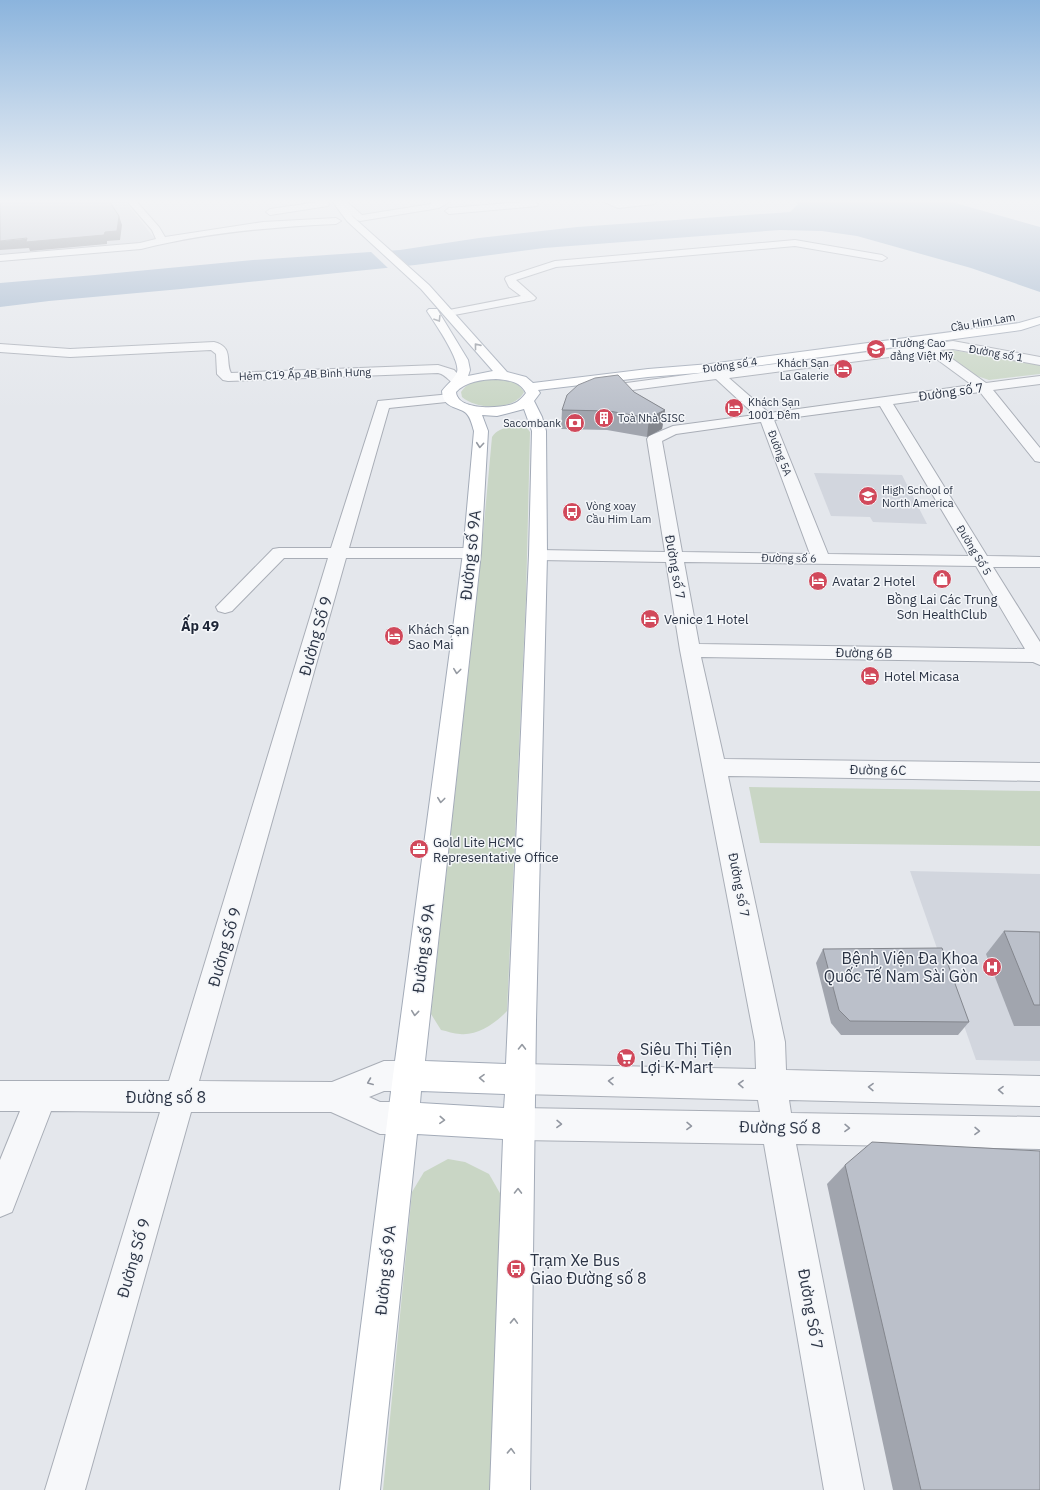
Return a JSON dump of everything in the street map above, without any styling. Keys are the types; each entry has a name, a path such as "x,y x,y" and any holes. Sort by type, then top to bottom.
{"main road":[{"path":"400,271 449,313 502,375"},
{"path":"420,288 462,360 464,370 458,382"},
{"name":"Cầu Him Lam","path":"789,353 1002,321 1040,310"},
{"name":"Cầu Him Lam","path":"789,353 1021,326 1040,320"},
{"name":"Đường số 4","path":"460,404 482,411 508,410 529,394 648,373 714,371 789,353"},
{"name":"Đường số 4","path":"648,373 666,365 789,353"},
{"path":"460,404 450,393 452,387 458,382 478,376 502,375 524,381 529,394 538,431 538,554 521,1079 510,1490"},
{"name":"Đường số 9A","path":"360,1490 408,1076 472,553 481,431 476,417 460,404"},
{"path":"408,1076 521,1079"},
{"path":"403,1118 520,1124"}],"street":[{"path":"449,313 530,298 513,285 510,279 535,271"},
{"name":"Đường số 1","path":"929,348 953,345 981,352 1040,361"},
{"name":"Hẻm C19 Ấp 4B Bình Hưng","path":"0,348 70,353 214,346 222,353 223,374 228,377 438,369 447,370 452,373 458,382"},
{"path":"789,353 804,364 929,348 984,388 1040,458"},
{"path":"602,390 714,371 913,350"},
{"name":"Đường 5A","path":"714,371 766,417 821,559"},
{"name":"Đường số 7","path":"777,1128 772,1085 770,1042 690,650 654,439 673,430 1040,380"},
{"name":"Đường Số 5","path":"884,401 1039,657"},
{"name":"Đường Số 9","path":"65,1490 383,404 460,404"},
{"path":"225,607 278,553 472,553"},
{"name":"Đường số 6","path":"538,554 1040,562"},
{"name":"Đường 6B","path":"690,650 1039,657"},
{"name":"Đường 6C","path":"715,767 1040,772"},
{"name":"Đường số 8","path":"0,1096 332,1097 384,1076 408,1076"},
{"path":"521,1079 1040,1091"},
{"path":"0,1200 42,1096"},
{"name":"Đường số 8","path":"332,1097 380,1118 403,1118"},
{"name":"Đường Số 8","path":"520,1124 1040,1133"},
{"name":"Đường Số 7","path":"777,1128 844,1490"}],"shaded area":[{"name":"High School of North America","path":"814,473 902,475 927,524 873,522 870,517 831,516"},
{"name":"Bệnh Viện Đa Khoa Quốc Tế Nam Sài Gòn","path":"910,871 1040,874 1040,1061 976,1060"}],"green space":[{"path":"946,349 1040,365 1040,374 989,380 971,374 943,353"},
{"path":"485,379 507,380 517,384 524,392 512,403 495,406 477,404 462,397 461,392 468,384"},
{"path":"519,426 527,428 530,432 526,598 507,1011 486,1028 473,1033 458,1034 441,1030 431,1014 480,567 492,437 501,430"},
{"path":"749,787 1040,791 1040,846 760,843"},
{"path":"448,1159 465,1162 489,1174 501,1195 490,1490 383,1490 412,1192 424,1172"}],"water":[{"path":"142,271 361,271 0,307 0,283"},
{"path":"978,271 1040,271 1040,292"}],"building":[{"path":"618,375 634,392 665,410 649,418 609,411 562,410 567,395 578,385 595,378"},
{"path":"1004,931 1040,932 1040,1005 1034,1005"},
{"path":"942,948 969,1022 850,1021 839,1010 823,949"},
{"path":"872,1142 1040,1151 1040,1490 921,1490 845,1165"}],"place":[{"name":"Trường Cao đẳng Việt Mỹ","path":"876,349"},
{"name":"Khách Sạn La Galerie","path":"843,369"},
{"name":"Khách Sạn 1001 Đêm","path":"734,408"},
{"name":"Toà Nhà SISC","path":"604,418"},
{"name":"Sacombank","path":"575,423"},
{"name":"High School of North America","path":"868,496"},
{"name":"Vòng xoay Cầu Him Lam","path":"572,512"},
{"name":"Bồng Lai Các Trung Sơn HealthClub","path":"942,579"},
{"name":"Avatar 2 Hotel","path":"818,581"},
{"name":"Venice 1 Hotel","path":"650,619"},
{"name":"Khách Sạn Sao Mai","path":"394,636"},
{"name":"Hotel Micasa","path":"870,676"},
{"name":"Gold Lite HCMC Representative Office","path":"419,849"},
{"name":"Bệnh Viện Đa Khoa Quốc Tế Nam Sài Gòn","path":"992,967"},
{"name":"Siêu Thị Tiện Lợi K-Mart","path":"626,1058"},
{"name":"Trạm Xe Bus Giao Đường số 8","path":"516,1269"}],"district":[{"name":"Ấp 49","path":"200,626"}]}
